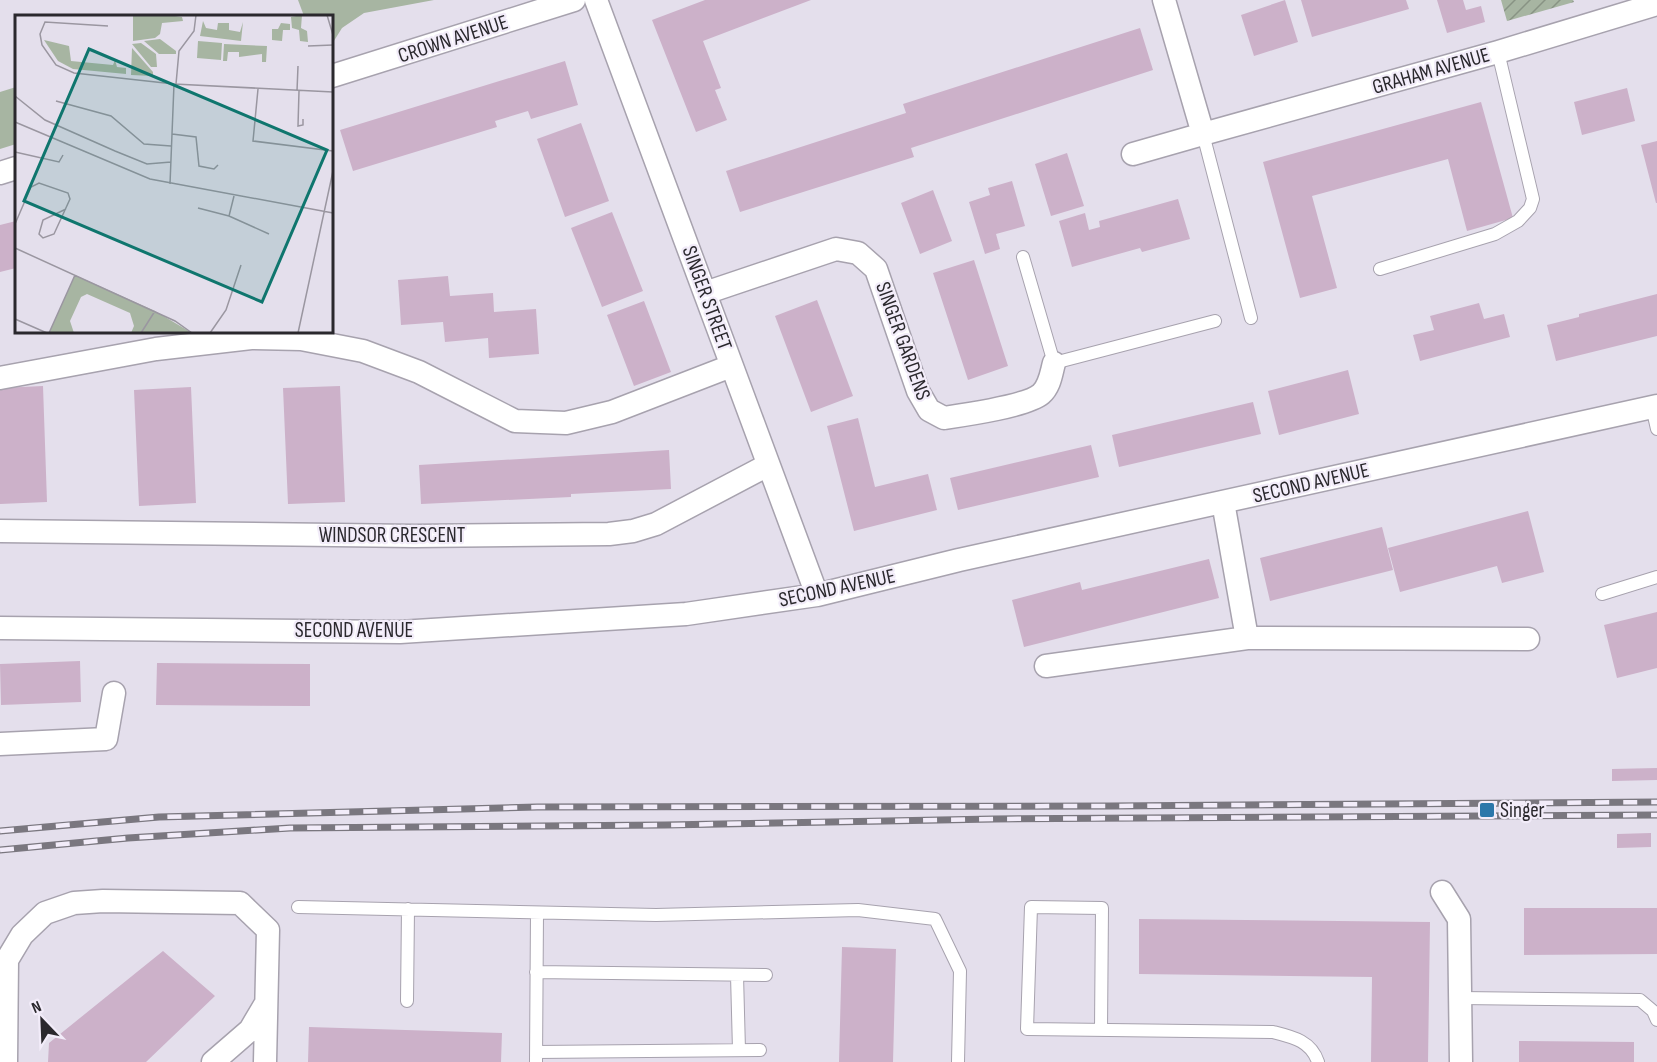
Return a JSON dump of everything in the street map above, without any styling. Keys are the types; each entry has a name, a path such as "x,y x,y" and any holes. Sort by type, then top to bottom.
{"street":[{"name":"CROWN AVENUE","path":"333,76 574,0"},
{"name":"SINGER STREET","path":"596,0 817,596"},
{"path":"1164,0 1203,134"},
{"name":"GRAHAM AVENUE","path":"1133,154 1498,52 1657,4"},
{"path":"0,173 15,168"},
{"name":"SINGER GARDENS","path":"705,293 836,249 858,252 876,268 918,391 929,410 944,418 1010,406 1040,395 1050,381 1054,363"},
{"path":"0,378 191,345 251,338 301,339 363,351 419,372 515,421 566,423 612,411 732,366"},
{"name":"SECOND AVENUE","path":"0,628 400,632 687,614 817,596 959,560 1655,406"},
{"name":"WINDSOR CRESCENT","path":"0,531 415,536 609,534 633,531 656,524 768,465"},
{"path":"1223,502 1247,638"},
{"path":"1046,666 1247,638 1528,639"},
{"path":"0,744 106,739 114,693"},
{"path":"1442,892 1459,919 1461,1062"},
{"path":"6,1062 8,960 22,935 45,913 74,903 103,901 240,903 268,930 265,1062"},
{"path":"213,1062 250,1030 266,1002"}],"lane":[{"path":"1380,269 1495,234 1518,220 1530,208 1533,199 1498,52"},
{"path":"1203,134 1251,318"},
{"path":"1023,257 1054,363 1215,321"},
{"path":"1655,406 1657,429"},
{"path":"1602,594 1657,577"},
{"path":"298,907 656,915 858,910 935,919 960,971 958,1062"},
{"path":"1101,1029 1102,908 1031,907 1027,1029 1273,1032 1295,1038 1314,1050 1318,1062"},
{"path":"407,1001 408,909"},
{"path":"537,913 536,1057 760,1050"},
{"path":"537,972 766,975"},
{"path":"737,975 739,1050"},
{"path":"1460,998 1640,1000 1653,1011 1657,1020"}],"green space":[{"path":"298,0 434,0 364,13 342,28 333,42 333,15 304,15"},
{"path":"1501,0 1573,0 1574,2 1507,21"},
{"path":"15,87 15,144 0,149 0,92"}],"building":[{"path":"705,0 811,0 703,41 721,88 715,90 727,120 696,132 652,20"},
{"path":"1285,0 1298,42 1254,56 1241,15"},
{"path":"1301,0 1406,0 1409,9 1312,37"},
{"path":"1437,0 1463,0 1466,10 1481,6 1485,22 1447,33"},
{"path":"1140,28 1153,70 911,148 914,157 740,212 726,171 906,113 903,104"},
{"path":"565,61 578,105 531,119 528,111 495,121 497,127 353,171 340,130"},
{"path":"1627,88 1635,121 1582,135 1574,102"},
{"path":"1481,102 1513,218 1467,231 1448,159 1312,196 1337,288 1300,298 1263,162"},
{"path":"581,123 609,201 565,217 537,139"},
{"path":"1657,141 1657,203 1656,203 1641,145"},
{"path":"1067,153 1084,206 1051,216 1035,164"},
{"path":"1012,181 1025,226 996,234 1000,249 985,254 969,202 990,195 988,188"},
{"path":"933,190 952,241 920,254 901,203"},
{"path":"1178,199 1190,239 1142,252 1140,248 1072,267 1059,221 1085,213 1089,230 1100,227 1099,221"},
{"path":"612,212 643,291 602,307 571,228"},
{"path":"15,221 15,268 0,272 0,225"},
{"path":"974,260 1008,366 968,380 933,273"},
{"path":"448,276 450,296 493,293 494,312 536,309 539,354 489,358 488,338 445,342 443,322 401,325 398,280"},
{"path":"1657,294 1657,336 1556,361 1547,325 1579,317 1579,314"},
{"path":"817,300 853,396 811,412 775,316"},
{"path":"644,301 671,372 634,386 607,315"},
{"path":"1479,303 1484,319 1504,314 1510,337 1420,361 1413,335 1434,330 1430,316"},
{"path":"1348,370 1359,414 1279,435 1268,391"},
{"path":"43,386 47,502 0,504 0,388"},
{"path":"340,386 345,502 288,504 283,388"},
{"path":"191,387 196,503 139,506 134,390"},
{"path":"1253,402 1261,434 1119,467 1112,435"},
{"path":"858,418 875,487 928,474 937,510 854,531 827,426"},
{"path":"1091,445 1099,477 958,510 950,478"},
{"path":"669,450 671,489 571,494 571,497 421,504 419,465"},
{"path":"1528,511 1544,572 1502,583 1497,566 1400,592 1388,548"},
{"path":"1382,527 1393,570 1270,601 1260,558"},
{"path":"1209,559 1219,598 1024,647 1012,600 1080,582 1082,590"},
{"path":"1657,612 1657,668 1617,678 1604,625"},
{"path":"80,661 81,702 1,705 0,664"},
{"path":"157,663 310,664 310,706 156,705"},
{"path":"1657,768 1657,780 1612,781 1612,769"},
{"path":"1651,833 1651,847 1617,848 1617,834"},
{"path":"1524,908 1657,908 1657,954 1524,955"},
{"path":"1139,919 1430,922 1428,1062 1371,1062 1372,977 1139,974"},
{"path":"842,947 896,949 893,1062 839,1062"},
{"path":"163,951 215,996 146,1062 48,1062 49,1043"},
{"path":"309,1027 502,1033 501,1062 308,1062"},
{"path":"1519,1041 1634,1042 1634,1062 1519,1062"}],"railway":[{"path":"0,831 159,817 537,807 1657,802"},
{"path":"0,850 128,838 290,828 994,819 1657,815"}],"place":[{"name":"Singer","path":"1487,810"}]}
